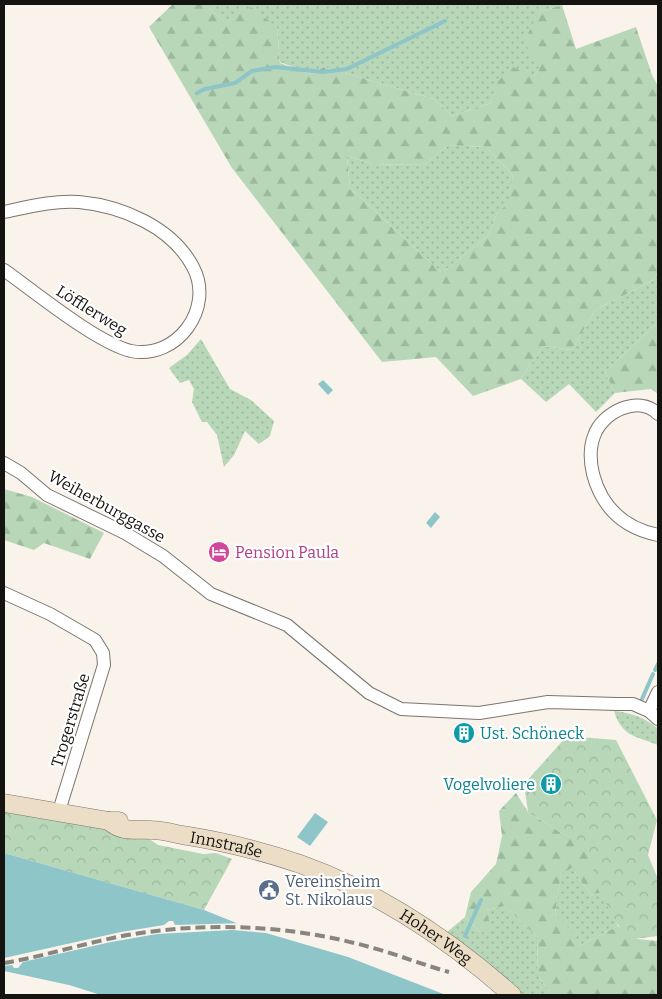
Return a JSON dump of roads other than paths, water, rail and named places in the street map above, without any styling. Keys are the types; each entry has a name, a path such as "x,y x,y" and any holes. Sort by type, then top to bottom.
{"street":[{"name":"Löfflerweg","path":"4,212 51,203 78,202 105,206 141,221 172,238 193,266 198,287 197,308 189,327 170,344 157,350 132,351 121,348 92,332 4,270"},
{"path":"658,414 647,406 640,404 617,412 598,428 590,452 596,483 608,507 624,522 658,535"},
{"name":"Weiherburggasse","path":"4,462 21,473 47,495 124,533 163,556 212,594 287,625 369,693 401,709 479,712 548,702 633,704 654,715"},
{"name":"Trogerstraße","path":"4,593 50,614 95,640 103,653 104,665 59,811"},
{"path":"654,715 658,692"},
{"name":"Innstraße","path":"4,803 59,811 109,822 130,821 152,830 211,840 300,864"},
{"name":"Hoher Weg","path":"300,864 372,895 397,910 426,928 488,974 512,995"}],"water":[{"path":"323,380 333,390 328,395 318,384"},
{"path":"435,512 440,517 431,528 426,523"},
{"path":"315,813 328,822 310,846 297,837"},
{"path":"4,853 204,910 249,928 348,957 446,995 101,995 69,985 4,971"}],"waterway":[{"path":"197,93 205,89 235,83 252,71 275,67 323,72 347,69 445,21"},
{"path":"655,670 658,664"},
{"path":"642,699 653,674"},
{"path":"465,936 481,900"}],"railway":[{"path":"4,963 94,942 148,932 205,927 233,927 261,928 318,935 383,951 449,972"}],"place":[{"name":"Pension Paula","path":"219,552"},
{"name":"Ust. Schöneck","path":"464,733"},
{"name":"Vogelvoliere","path":"551,784"},
{"name":"Vereinsheim St. Nikolaus","path":"269,890"}]}
